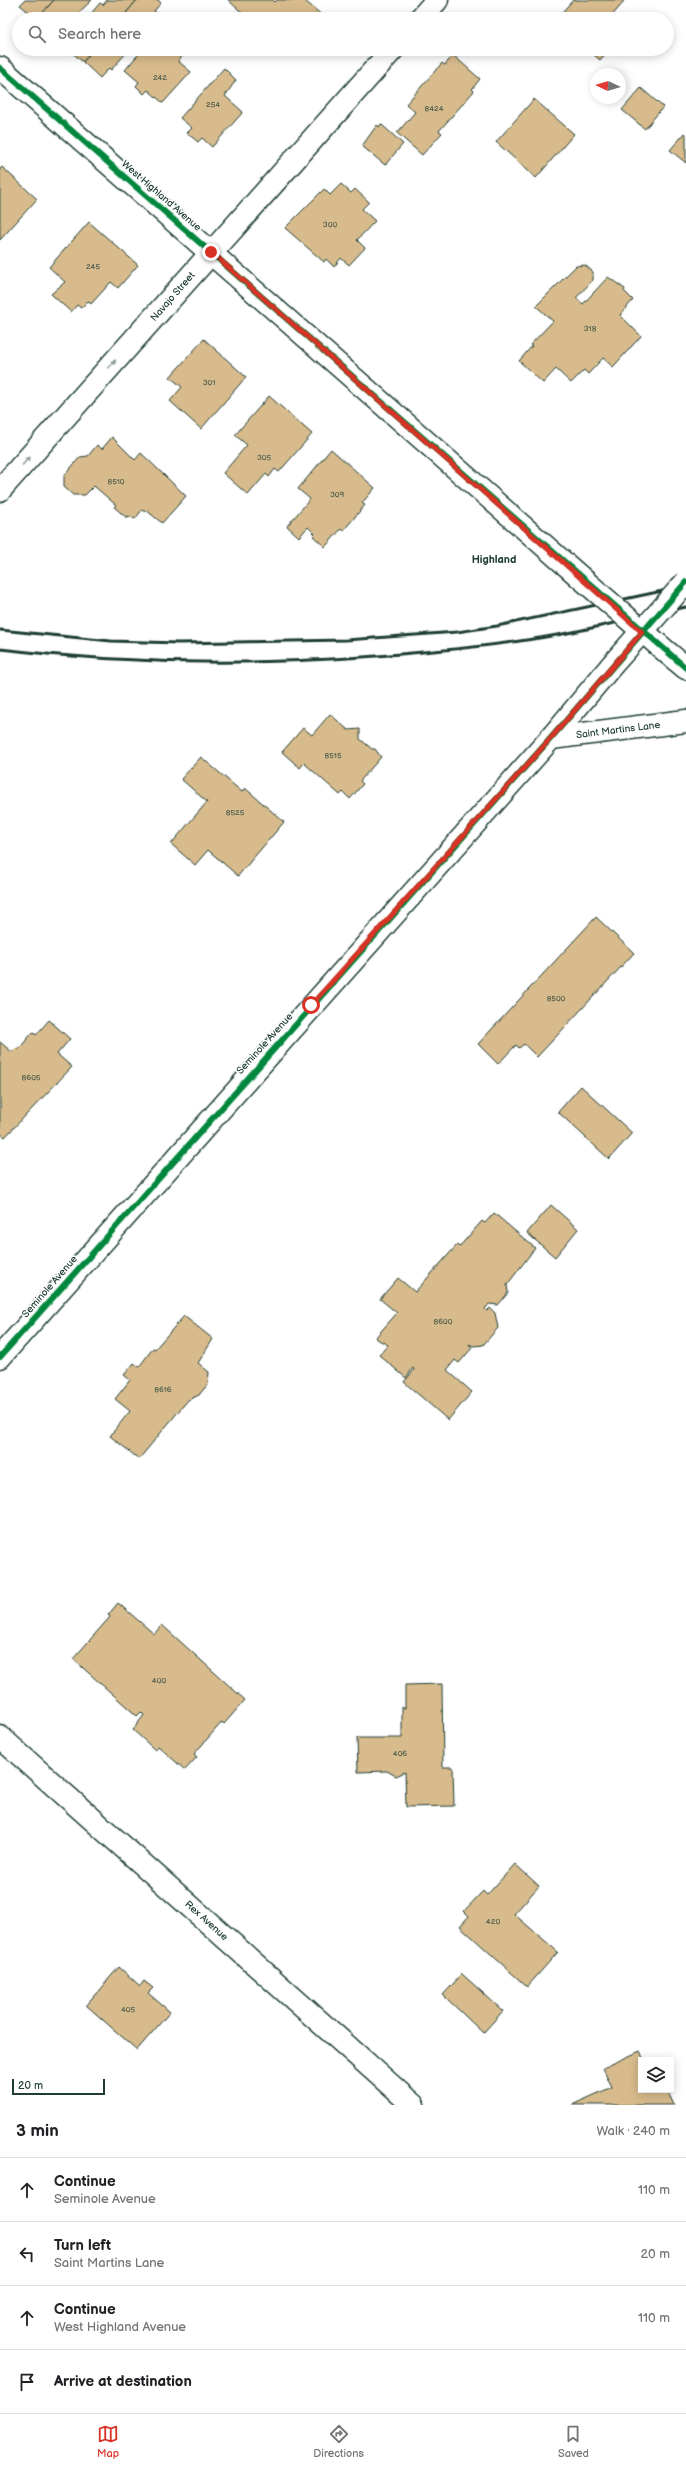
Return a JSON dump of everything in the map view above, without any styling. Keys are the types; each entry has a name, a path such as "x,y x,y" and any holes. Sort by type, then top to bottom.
{"street":[{"path":"426,12 437,0"},
{"name":"Navajo Street","path":"0,490 387,56"},
{"name":"West Highland Avenue","path":"0,68 642,632"},
{"name":"Seminole Avenue","path":"0,1357 551,738 612,665 686,582"},
{"path":"642,632 686,668"},
{"name":"Saint Martins Lane","path":"551,738 686,721"},
{"name":"Rex Avenue","path":"0,1737 413,2105"}],"building":[{"path":"25,0 54,0 43,12 28,12 20,5"},
{"path":"54,0 92,0 79,12 43,12"},
{"path":"107,0 137,0 127,12 92,12 100,3 103,5"},
{"path":"137,0 158,0 161,3 154,11 156,12 127,12"},
{"path":"228,0 273,0 275,2 277,0 304,0 318,12 241,12"},
{"path":"573,0 623,0 623,3 615,12 562,12"},
{"path":"76,56 88,56 83,62"},
{"path":"88,56 123,56 111,70 109,68 100,78 83,62"},
{"path":"137,56 183,56 178,61 191,72 163,103 148,90 144,94 136,86 139,82 125,70"},
{"path":"452,56 454,56 480,79 472,89 474,91 439,131 442,133 422,155 397,133 415,112 406,104 442,63 445,65"},
{"path":"595,56 604,56 600,60"},
{"path":"224,68 236,80 225,96 243,112 212,147 202,138 198,142 187,133 192,128 180,118"},
{"path":"641,88 663,107 645,129 622,110"},
{"path":"534,99 574,134 536,178 496,142"},
{"path":"381,124 403,144 385,165 362,146 377,125 379,127"},
{"path":"685,133 686,134 686,163 670,150"},
{"path":"2,167 37,199 0,240 0,169"},
{"path":"341,184 351,193 355,189 369,202 362,209 375,221 357,240 365,248 349,265 341,258 334,267 326,259 324,262 285,228 324,189 330,195"},
{"path":"89,222 138,265 118,288 111,282 91,304 88,301 81,308 77,305 71,312 51,294 65,282 49,267"},
{"path":"585,265 593,272 593,280 576,298 583,304 608,277 625,289 624,291 633,300 620,315 641,336 613,367 603,358 588,374 584,370 571,383 556,369 543,383 519,361 532,346 530,345 553,321 536,306 576,266"},
{"path":"204,339 246,377 201,429 170,401 182,387 170,377"},
{"path":"269,396 312,434 279,472 275,469 269,477 266,474 248,495 223,473 247,445 235,435"},
{"path":"112,437 135,460 141,453 186,496 162,523 146,510 145,512 142,510 135,519 128,516 127,518 114,507 116,505 94,486 85,495 73,495 64,487 64,476 80,457 88,456 97,445 102,449"},
{"path":"331,449 375,488 362,503 365,505 343,531 341,529 325,547 313,536 315,534 308,527 299,537 287,526 310,499 298,489"},
{"path":"330,714 348,730 360,729 360,739 372,749 375,749 381,757 360,781 363,784 350,799 343,792 340,795 304,763 300,768 282,752 303,728 312,735"},
{"path":"201,757 242,792 245,788 284,822 238,876 208,850 195,865 171,844 207,802 181,779"},
{"path":"596,917 634,953 537,1057 524,1044 519,1048 516,1045 498,1064 478,1044"},
{"path":"49,1020 70,1039 57,1054 72,1067 5,1137 0,1133 0,1042 12,1052 16,1048 18,1050 33,1032 36,1035"},
{"path":"581,1086 632,1133 609,1159 558,1112"},
{"path":"551,1205 578,1229 555,1257 527,1233"},
{"path":"494,1213 535,1248 507,1285 508,1293 498,1305 489,1304 485,1309 487,1311 490,1308 495,1313 498,1328 483,1345 473,1346 469,1344 472,1348 459,1363 455,1360 447,1370 472,1392 448,1420 404,1382 414,1370 413,1368 406,1378 379,1355 388,1345 375,1338 397,1313 380,1299 398,1278 415,1292 457,1245 459,1247 482,1221 485,1223"},
{"path":"184,1316 213,1339 198,1363 209,1372 208,1384 199,1395 188,1400 139,1459 110,1436 130,1411 115,1399 130,1380 124,1375 134,1363 139,1367 153,1348 155,1349"},
{"path":"118,1603 154,1634 162,1625 245,1700 224,1724 222,1722 194,1754 197,1757 185,1770 158,1746 155,1750 133,1730 144,1715 141,1712 137,1716 73,1659 110,1617 108,1615"},
{"path":"442,1684 443,1767 453,1767 454,1806 406,1807 405,1772 396,1776 387,1771 358,1772 357,1738 402,1738 402,1707 405,1708 405,1685"},
{"path":"515,1864 539,1886 514,1914 558,1952 527,1987 460,1926 469,1916 464,1911 483,1891 487,1895"},
{"path":"119,1967 140,1986 144,1981 153,1988 148,1993 170,2012 137,2050 86,2005"},
{"path":"462,1974 503,2011 483,2033 443,1995"},
{"path":"640,2051 643,2057 638,2057 638,2093 668,2093 674,2105 572,2105 612,2087 603,2068"}],"railway":[{"path":"0,630 111,641 179,643 346,640 457,632 497,626 686,586"},
{"path":"0,649 105,659 158,661 264,662 370,657 474,647 540,638 589,629 686,607"}],"cycle path":[{"path":"0,68 686,668"},
{"path":"0,1357 551,738 686,582"}],"district":[{"name":"Highland","path":"494,559"}],"route":[{"path":"211,252 642,632 612,665 551,738 311,1005"}]}
